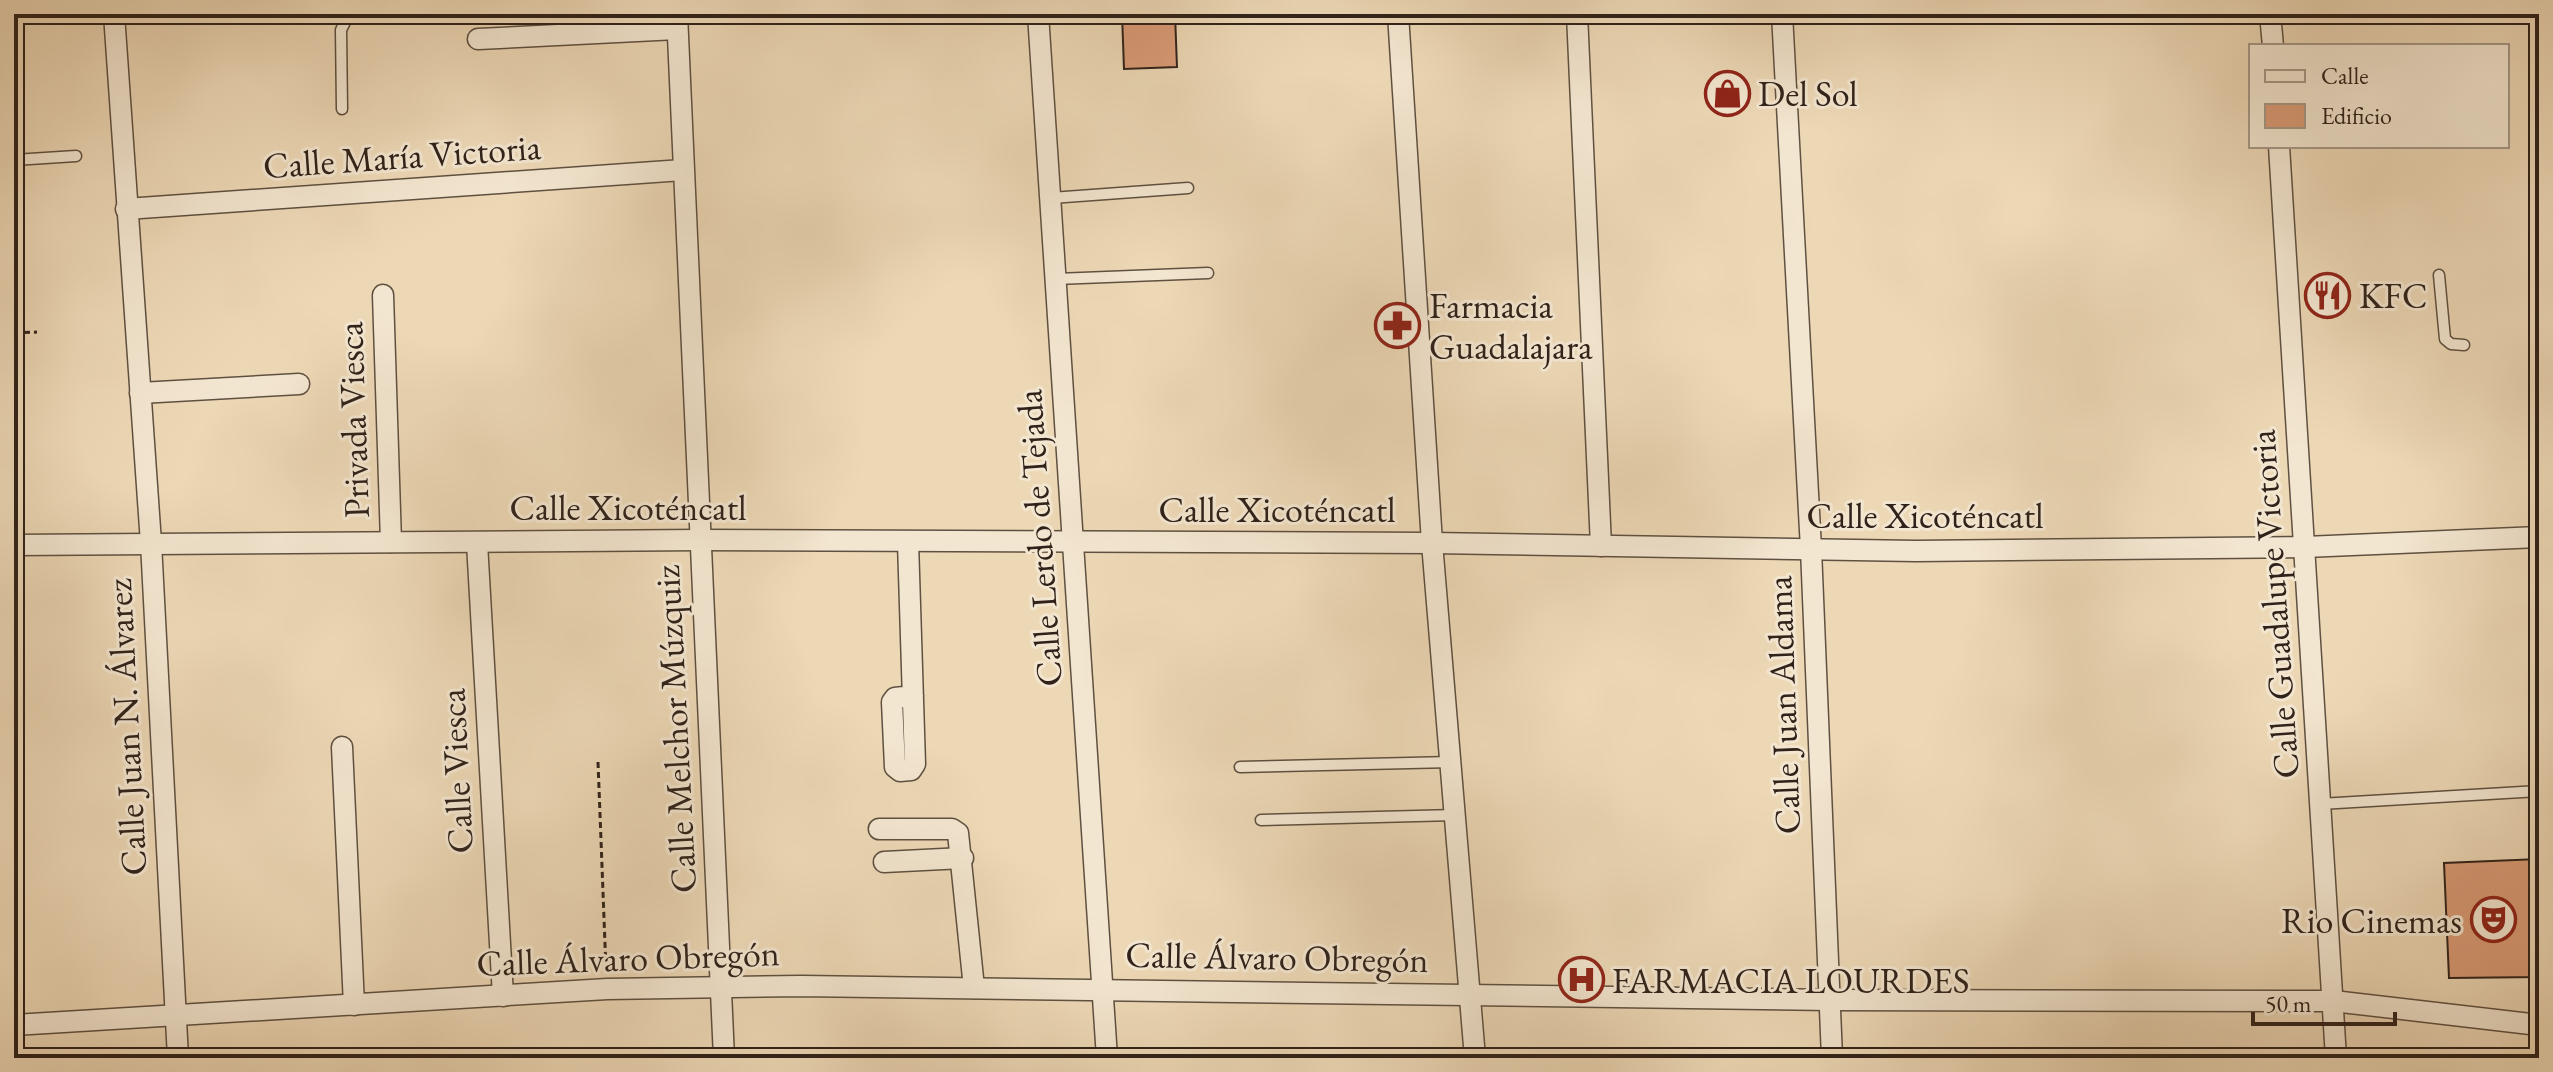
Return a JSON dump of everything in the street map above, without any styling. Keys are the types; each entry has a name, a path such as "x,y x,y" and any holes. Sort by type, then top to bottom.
{"street":[{"name":"Calle Juan N. Álvarez","path":"114,14 151,543 178,1058"},
{"name":"Calle Lerdo de Tejada","path":"1038,14 1107,1058"},
{"path":"1398,14 1432,543 1475,1058"},
{"path":"1577,14 1601,546"},
{"name":"Calle Juan Aldama","path":"1782,14 1811,549 1832,1058"},
{"path":"2270,14 2273,44"},
{"path":"478,39 677,22"},
{"name":"Calle Melchor Múzquiz","path":"677,22 724,1058"},
{"name":"Calle Guadalupe Victoria","path":"2279,148 2336,1058"},
{"name":"Calle María Victoria","path":"126,209 683,170"},
{"name":"Privada Viesca","path":"383,295 391,542"},
{"path":"140,393 299,384"},
{"name":"Calle Xicoténcatl","path":"14,545 700,540 1073,544 1432,543 1811,549 2305,547 2539,537"},
{"path":"908,542 913,696"},
{"name":"Calle Viesca","path":"477,543 503,996"},
{"path":"342,747 354,1005"},
{"path":"879,829 956,830 960,836 974,988"},
{"path":"884,862 963,858"},
{"name":"Calle Álvaro Obregón","path":"14,1025 607,989 721,987 1103,988 1830,1000 2333,1001 2539,1025"}],"lane":[{"path":"342,109 341,30 349,14"},
{"path":"14,160 76,156"},
{"path":"1051,198 1188,188"},
{"path":"1056,279 1208,273"},
{"path":"2439,275 2445,339 2451,344 2464,345"},
{"path":"1240,767 1452,762"},
{"path":"2320,804 2539,791"},
{"path":"1261,820 1456,815"}],"path":[{"path":"14,333 37,332"},
{"path":"598,762 607,989"}],"building":[{"path":"1122,14 1175,14 1177,67 1124,69"},
{"name":"Rio Cinemas","path":"2539,859 2539,977 2449,978 2444,863"}],"place":[{"name":"Del Sol","path":"1727,93"},
{"name":"KFC","path":"2328,295"},
{"name":"Farmacia Guadalajara","path":"1398,326"},
{"name":"Rio Cinemas","path":"2493,920"},
{"name":"FARMACIA LOURDES","path":"1581,980"}]}
